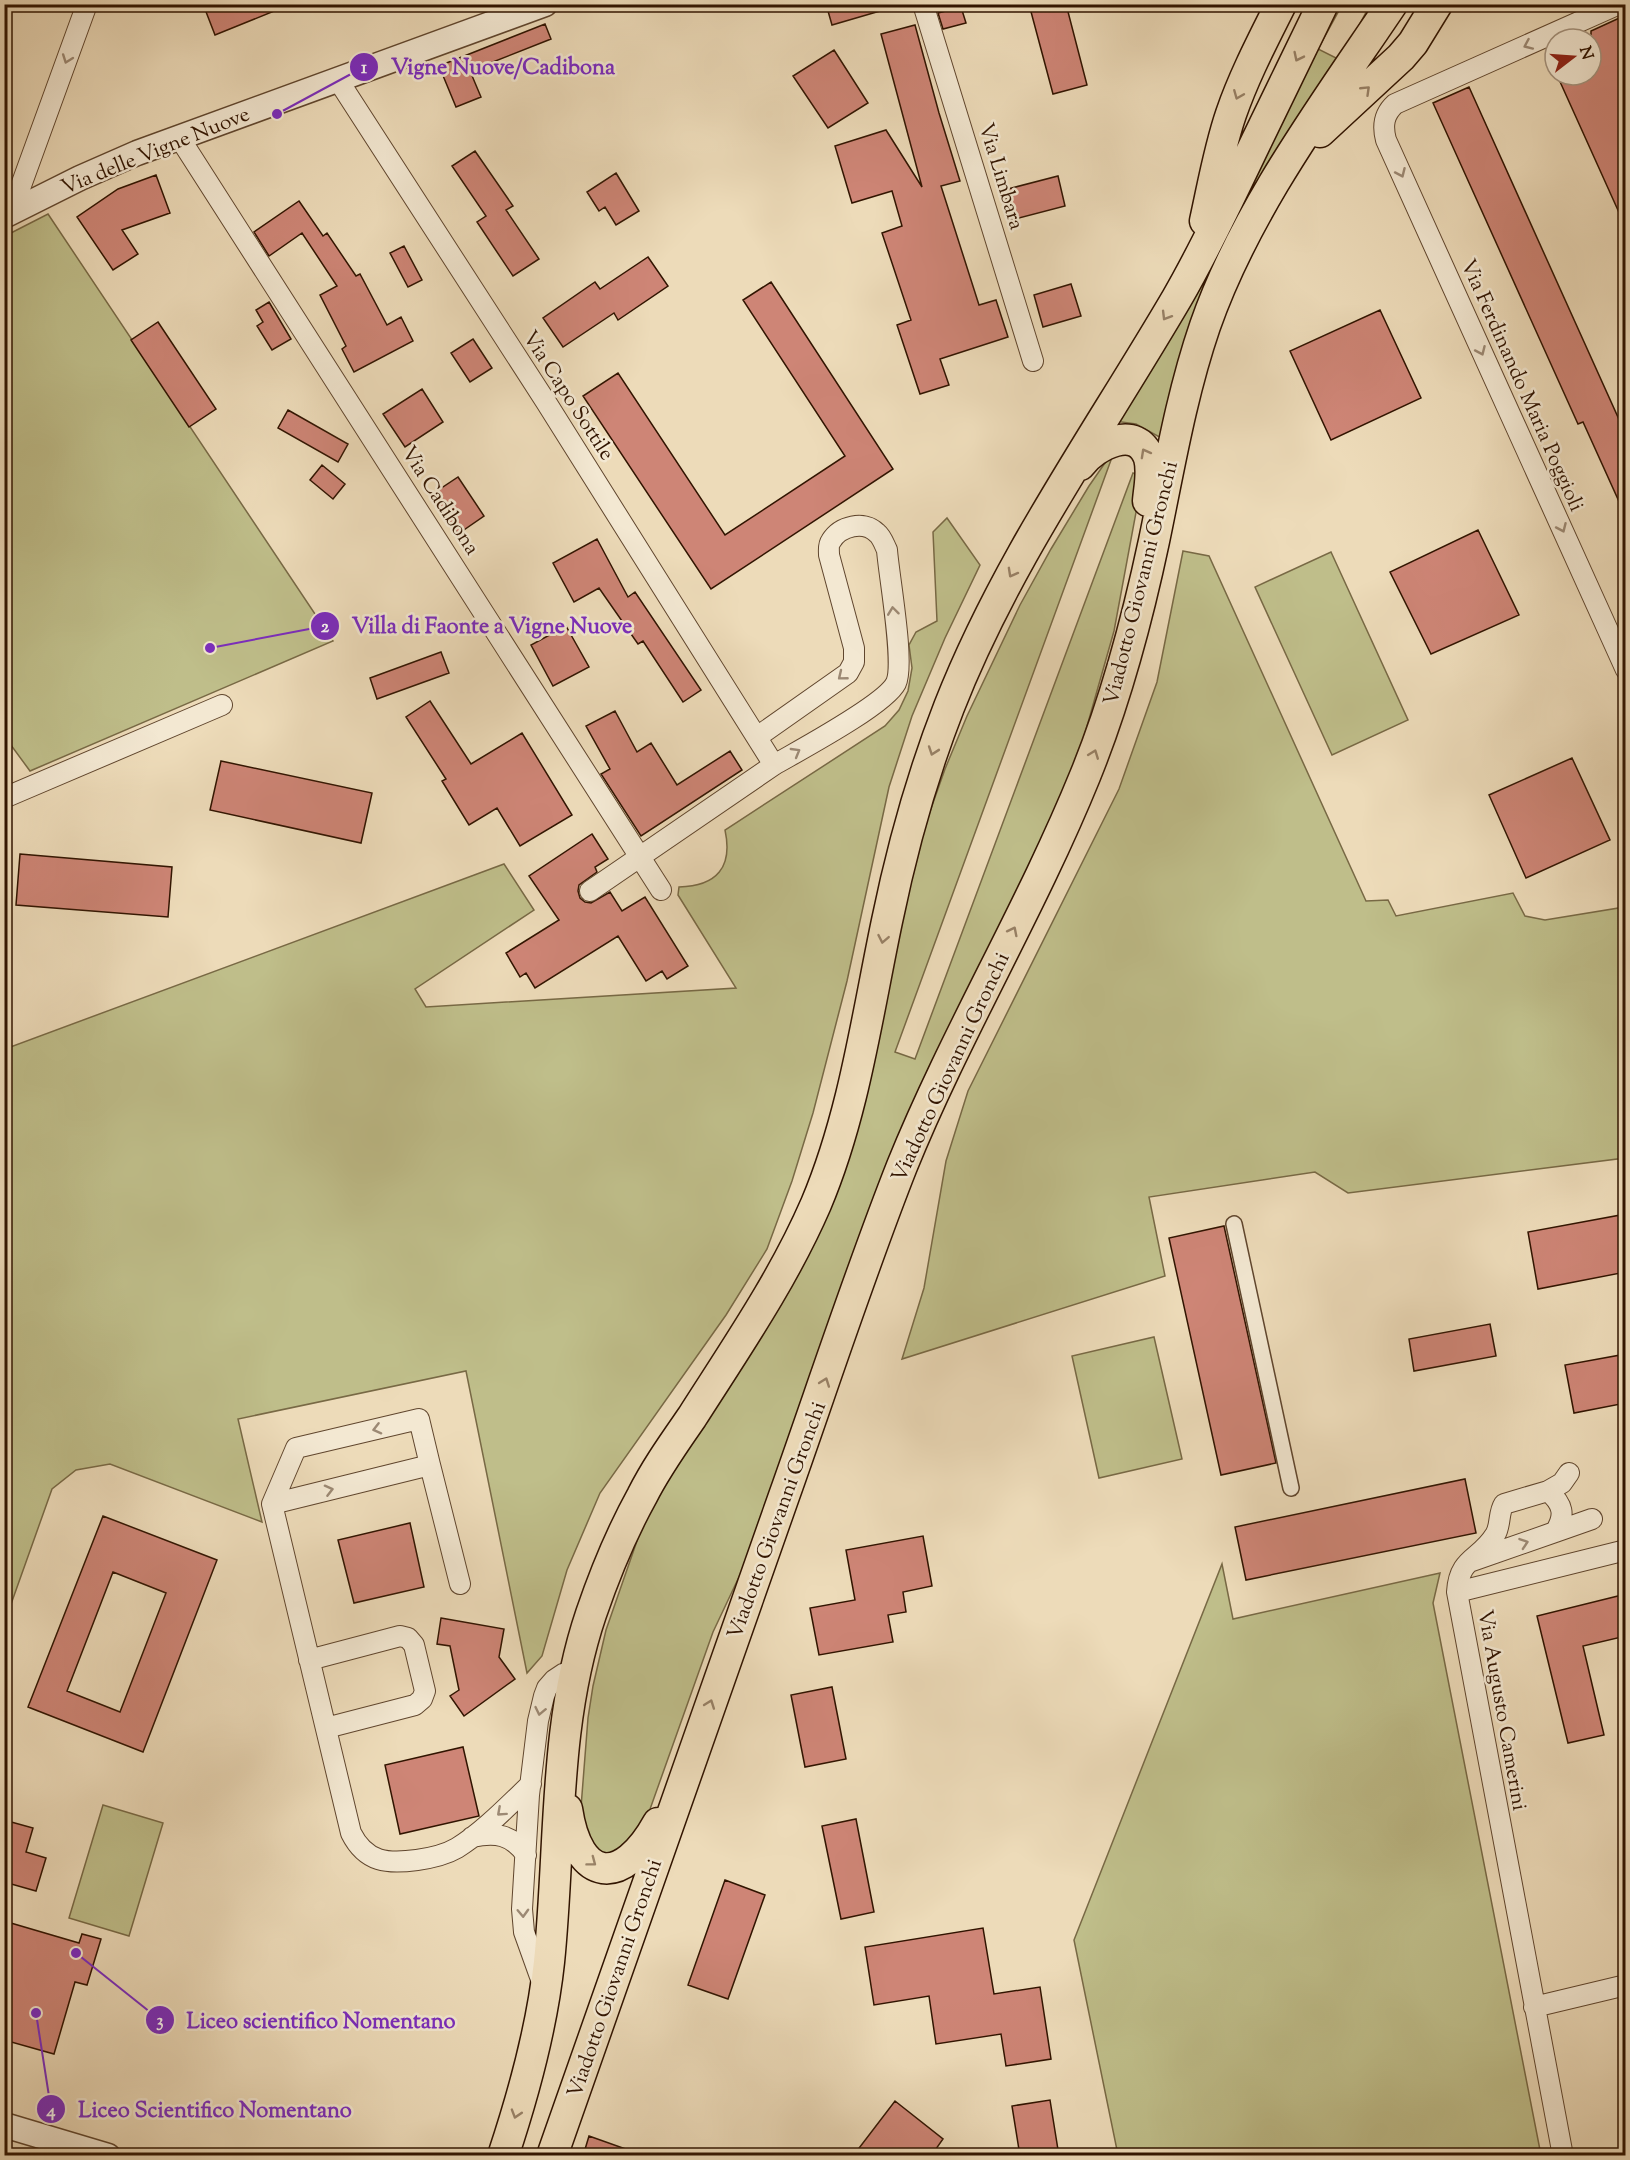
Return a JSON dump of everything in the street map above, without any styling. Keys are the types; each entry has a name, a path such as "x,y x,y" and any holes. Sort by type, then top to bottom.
{"main road":[{"path":"1196,265 1231,113 1281,4"},
{"path":"503,2156 530,2066 545,1990 550,1948 563,1749 575,1671 593,1607 625,1527 660,1464 776,1284 796,1247 824,1185 853,1088 891,903 927,766 974,649 1003,588 1034,533 1196,265 1323,4"},
{"name":"Viadotto Giovanni Gronchi","path":"552,2156 902,1168 934,1091 1040,877 1085,776 1113,701 1142,594 1182,404 1204,330 1231,263 1266,199 1392,4"},
{"path":"1291,157 1401,57 1413,43 1437,4"},
{"path":"1034,533 1085,458 1110,442 1129,440 1136,442 1141,445 1147,455 1150,466 1142,594"},
{"path":"563,1749 565,1798 573,1836 586,1860 606,1870 621,1866 647,1842 664,1812 698,1739"}],"street":[{"path":"8,214 87,4"},
{"name":"Via delle Vigne Nuove","path":"8,214 109,164 545,4"},
{"name":"Via Limbara","path":"923,4 1034,361"},
{"name":"Via Ferdinando Maria Poggioli","path":"1619,4 1402,101 1392,107 1384,118 1383,126 1386,140 1626,670"},
{"name":"Via Capo Sottile","path":"338,80 546,402 774,765"},
{"name":"Via Cadibona","path":"179,137 661,890"},
{"path":"590,891 774,765 875,704 896,684 899,656 886,550 877,532 868,526 857,525 846,528 829,543 829,555 854,648 854,662 851,669 757,737"},
{"path":"4,798 222,705"},
{"path":"1234,1224 1291,1488"},
{"path":"460,1584 419,1419 296,1448 272,1504 351,1833 363,1850 381,1861 395,1863 442,1855 458,1848 500,1814 531,1784"},
{"path":"272,1504 430,1465"},
{"path":"1457,1592 1460,1573 1494,1536 1499,1524 1501,1507 1504,1504 1548,1491 1562,1483 1569,1473"},
{"path":"1548,1491 1558,1500 1563,1512 1555,1532"},
{"path":"1469,1562 1592,1519"},
{"name":"Via Augusto Camerini","path":"1563,2156 1457,1592 1626,1550"},
{"path":"309,1660 400,1636 408,1638 414,1645 425,1691 422,1698 414,1705 326,1728"},
{"path":"545,1990 524,1932 522,1909 531,1784 538,1721 547,1688 563,1674 575,1671"},
{"path":"470,1838 490,1834 505,1836 516,1842 526,1855"},
{"path":"1534,2007 1626,1985"},
{"path":"4,2125 96,2154"}],"shaded area":[{"path":"1336,5 1342,5 1318,49 1338,59 1370,5 1379,5 1307,111 1163,439 1136,424 1114,421"},
{"path":"48,214 333,641 30,771 5,737 5,236"},
{"path":"1107,460 1111,460 895,1052 915,1059 1133,473 1139,475 1142,480 1114,631 1076,765 747,1560 713,1632 638,1843 600,1860 580,1820 588,1718 606,1630 646,1515 766,1325 916,851 945,769 967,716 1020,605 1051,549"},
{"path":"947,518 980,565 945,638 912,716 889,787 847,981 813,1113 792,1181 767,1249 726,1315 600,1493 567,1570 542,1656 527,1673 466,1371 238,1419 262,1522 110,1464 76,1470 52,1489 5,1621 5,1049 504,864 534,910 415,989 426,1007 736,988 678,895 679,887 703,883 719,872 727,854 725,830 885,726 899,710 908,691 912,668 909,645 916,632 937,621 933,532"},
{"path":"1183,551 1209,556 1366,901 1388,900 1396,916 1513,893 1525,916 1545,920 1625,907 1625,1158 1348,1193 1315,1172 1149,1197 1165,1276 902,1359 924,1288 946,1161 968,1091 1119,789 1157,682"},
{"path":"1331,552 1408,720 1332,755 1255,587"},
{"path":"1154,1337 1182,1459 1099,1478 1072,1356"},
{"path":"1222,1564 1233,1619 1440,1573 1433,1603 1541,2155 1118,2155 1074,1940"},
{"path":"103,1805 163,1823 129,1936 69,1918"}],"building":[{"path":"203,4 289,4 289,5 215,35"},
{"path":"826,4 886,4 887,9 832,25"},
{"path":"1044,4 1066,4 1087,85 1053,94 1030,8"},
{"path":"961,7 966,23 943,29 938,13"},
{"path":"1626,15 1626,228 1562,87 1603,87 1603,27 1600,27"},
{"path":"545,24 551,39 470,71 481,97 456,107 439,66"},
{"path":"915,25 960,181 941,186 979,305 996,300 1008,337 940,359 949,385 920,394 897,325 911,320 882,233 902,226 892,191 852,203 835,146 886,130 922,187 881,34"},
{"path":"834,50 868,103 828,128 793,76"},
{"path":"1469,87 1626,435 1626,517 1583,422 1578,424 1433,103"},
{"path":"475,151 513,206 506,210 539,259 513,276 477,222 486,216 452,166"},
{"path":"616,173 639,211 616,225 605,207 599,211 587,192"},
{"path":"156,175 170,213 122,230 138,254 113,270 77,217 118,189"},
{"path":"1058,176 1065,206 1011,220 1004,190"},
{"path":"299,201 323,236 327,233 356,276 360,274 387,325 401,317 413,341 354,372 342,349 346,346 320,295 337,286 302,233 269,256 254,232"},
{"path":"404,246 422,280 408,287 390,253"},
{"path":"648,257 668,286 618,320 614,313 563,347 543,318 595,282 600,289"},
{"path":"771,282 893,469 711,589 583,396 618,373 725,535 845,456 743,300"},
{"path":"1071,284 1081,316 1043,327 1034,295"},
{"path":"269,302 291,339 272,350 257,326 263,322 256,310"},
{"path":"1380,310 1421,398 1331,440 1290,351"},
{"path":"158,322 216,409 189,427 131,340"},
{"path":"473,339 492,368 470,382 451,353"},
{"path":"422,389 443,422 405,447 383,414"},
{"path":"288,410 348,444 338,462 278,428"},
{"path":"322,465 345,484 333,499 310,480"},
{"path":"458,477 484,516 458,534 431,495"},
{"path":"1478,530 1519,615 1431,654 1390,572"},
{"path":"597,539 628,597 635,592 701,690 683,702 643,641 638,644 599,588 574,602 553,563"},
{"path":"566,626 589,667 553,686 531,645"},
{"path":"441,652 449,673 377,699 370,678"},
{"path":"430,701 471,764 522,733 572,815 520,846 497,808 469,825 442,781 446,779 406,717"},
{"path":"615,711 637,752 651,743 677,785 730,751 742,770 641,836 601,774 610,769 586,726"},
{"path":"1572,758 1610,840 1526,878 1489,795"},
{"path":"221,761 372,793 361,843 210,810"},
{"path":"592,834 608,859 595,867 597,872 579,885 580,898 591,903 610,892 622,911 645,897 688,966 667,979 662,971 646,981 618,936 535,988 526,973 520,977 506,953 559,920 529,876"},
{"path":"20,854 172,867 168,917 16,905"},
{"path":"1626,1214 1626,1272 1538,1289 1528,1232"},
{"path":"1224,1226 1276,1463 1221,1475 1169,1238"},
{"path":"1490,1324 1496,1356 1414,1371 1409,1339"},
{"path":"1626,1354 1626,1403 1574,1413 1565,1365"},
{"path":"1465,1479 1476,1533 1246,1580 1235,1527"},
{"path":"103,1516 217,1560 143,1752 28,1707","holes":["113,1572 166,1593 120,1712 67,1691"]},
{"path":"410,1523 424,1587 354,1603 338,1540"},
{"path":"923,1536 932,1586 903,1592 906,1612 888,1615 893,1642 819,1655 810,1608 855,1600 846,1550"},
{"path":"1626,1594 1626,1636 1583,1646 1604,1735 1568,1743 1537,1616"},
{"path":"441,1618 504,1629 499,1657 515,1679 464,1716 450,1696 459,1690 450,1646 437,1644"},
{"path":"832,1687 846,1759 805,1767 791,1695"},
{"path":"463,1747 479,1816 400,1834 385,1765"},
{"path":"856,1819 874,1912 841,1919 822,1826"},
{"path":"4,1820 33,1828 26,1852 46,1858 36,1891 4,1882"},
{"path":"725,1880 765,1895 728,1999 688,1985"},
{"path":"4,1921 79,1943 82,1934 101,1939 87,1985 75,1982 54,2054 4,2040"},
{"path":"983,1928 994,1994 1040,1987 1051,2059 1006,2066 1001,2034 936,2044 929,1996 874,2005 865,1947"},
{"path":"1050,2100 1059,2156 1020,2156 1012,2106"},
{"path":"895,2101 943,2139 931,2156 853,2156"},
{"path":"589,2136 637,2153 637,2156 583,2156"}],"place":[{"name":"Vigne Nuove/Cadibona","path":"277,114"},
{"name":"Villa di Faonte a Vigne Nuove","path":"210,648"},
{"name":"Liceo scientifico Nomentano","path":"76,1953"},
{"name":"Liceo Scientifico Nomentano","path":"36,2013"}]}
